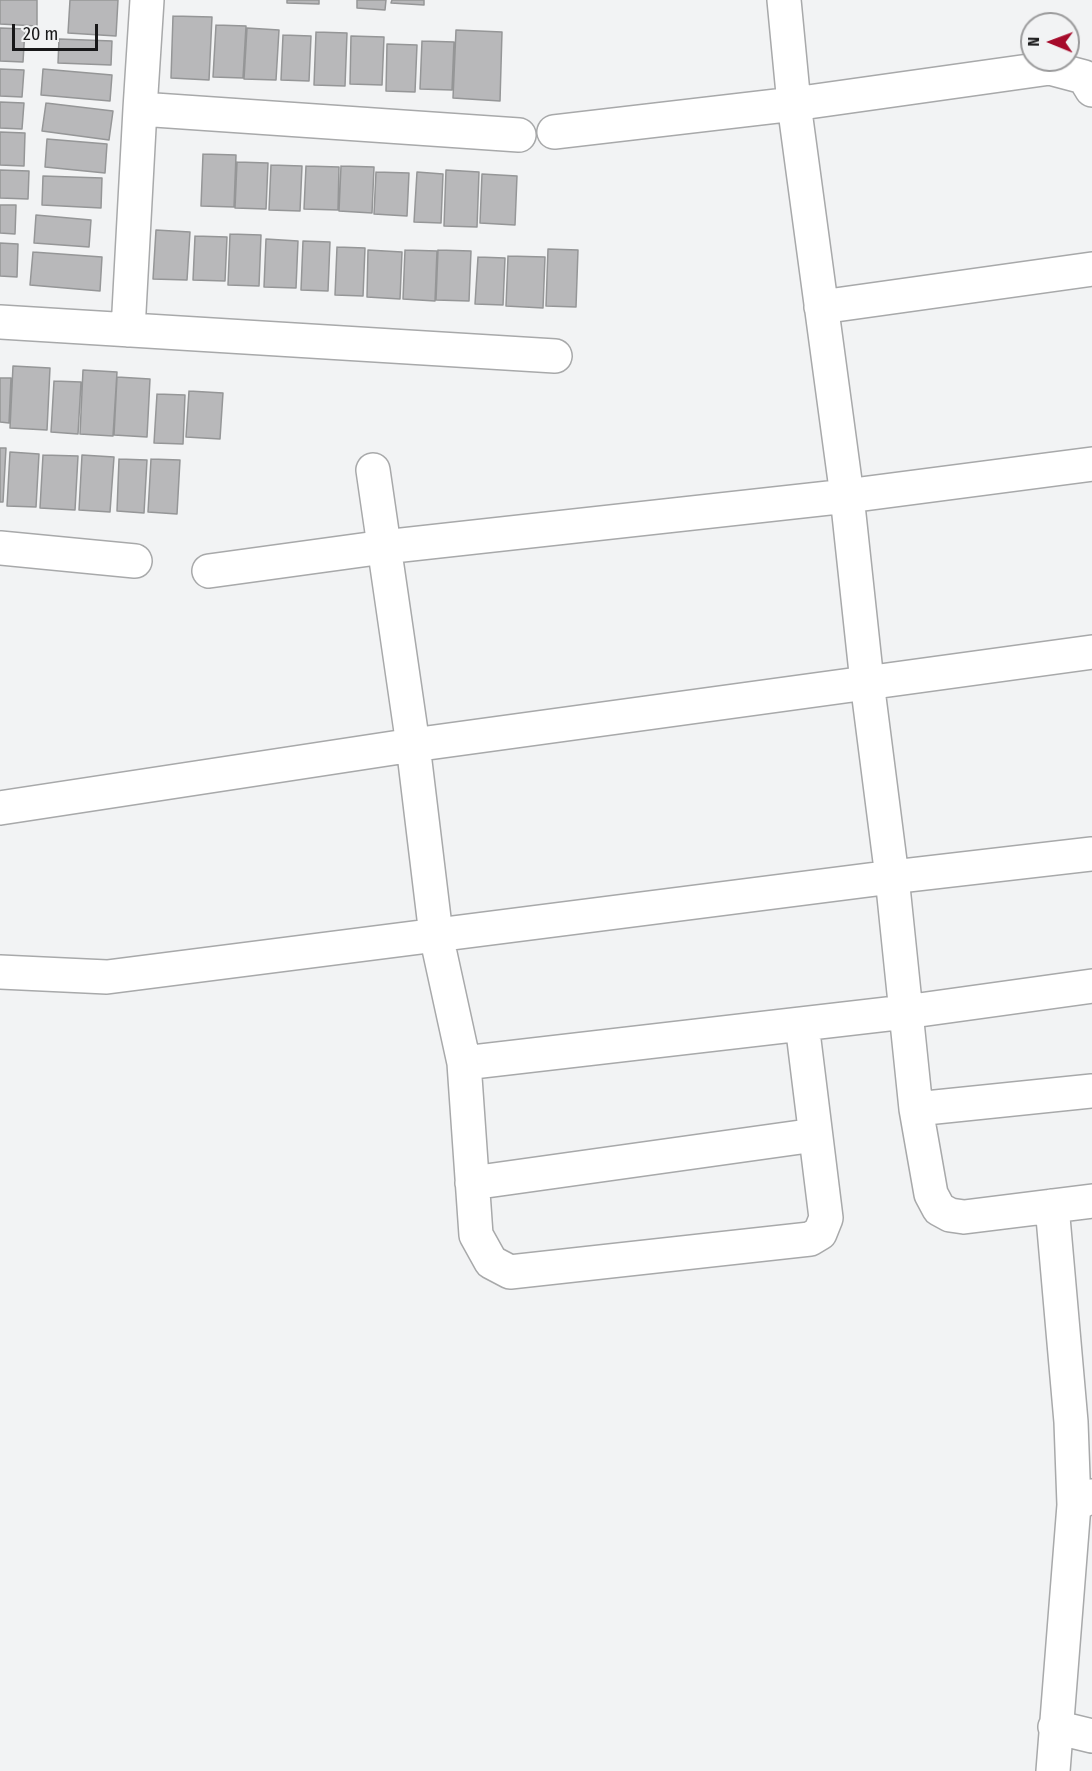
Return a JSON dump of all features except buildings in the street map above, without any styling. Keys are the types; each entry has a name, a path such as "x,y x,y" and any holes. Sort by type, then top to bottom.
{"street":[{"path":"128,330 147,0"},
{"path":"784,0 794,104 847,496 867,682 892,877 916,1109 931,1194 939,1209 950,1215 964,1217 1092,1201"},
{"path":"554,132 794,104 1050,68 1084,77 1092,90"},
{"path":"140,109 519,135"},
{"path":"821,307 1092,269"},
{"path":"0,322 555,356"},
{"path":"209,571 384,547 847,496 1092,464"},
{"path":"373,470 413,745 436,935 464,1063 476,1235 491,1262 510,1272 810,1239 820,1233 826,1218 802,1024"},
{"path":"0,548 135,561"},
{"path":"0,808 413,745 1092,652"},
{"path":"0,972 107,977 892,877 1092,854"},
{"path":"464,1063 905,1012 1092,986"},
{"path":"916,1109 1092,1091"},
{"path":"472,1182 815,1135"},
{"path":"1052,1206 1071,1422 1083,1501 1055,1727 1053,1771"},
{"path":"1055,1727 1092,1736"}]}
